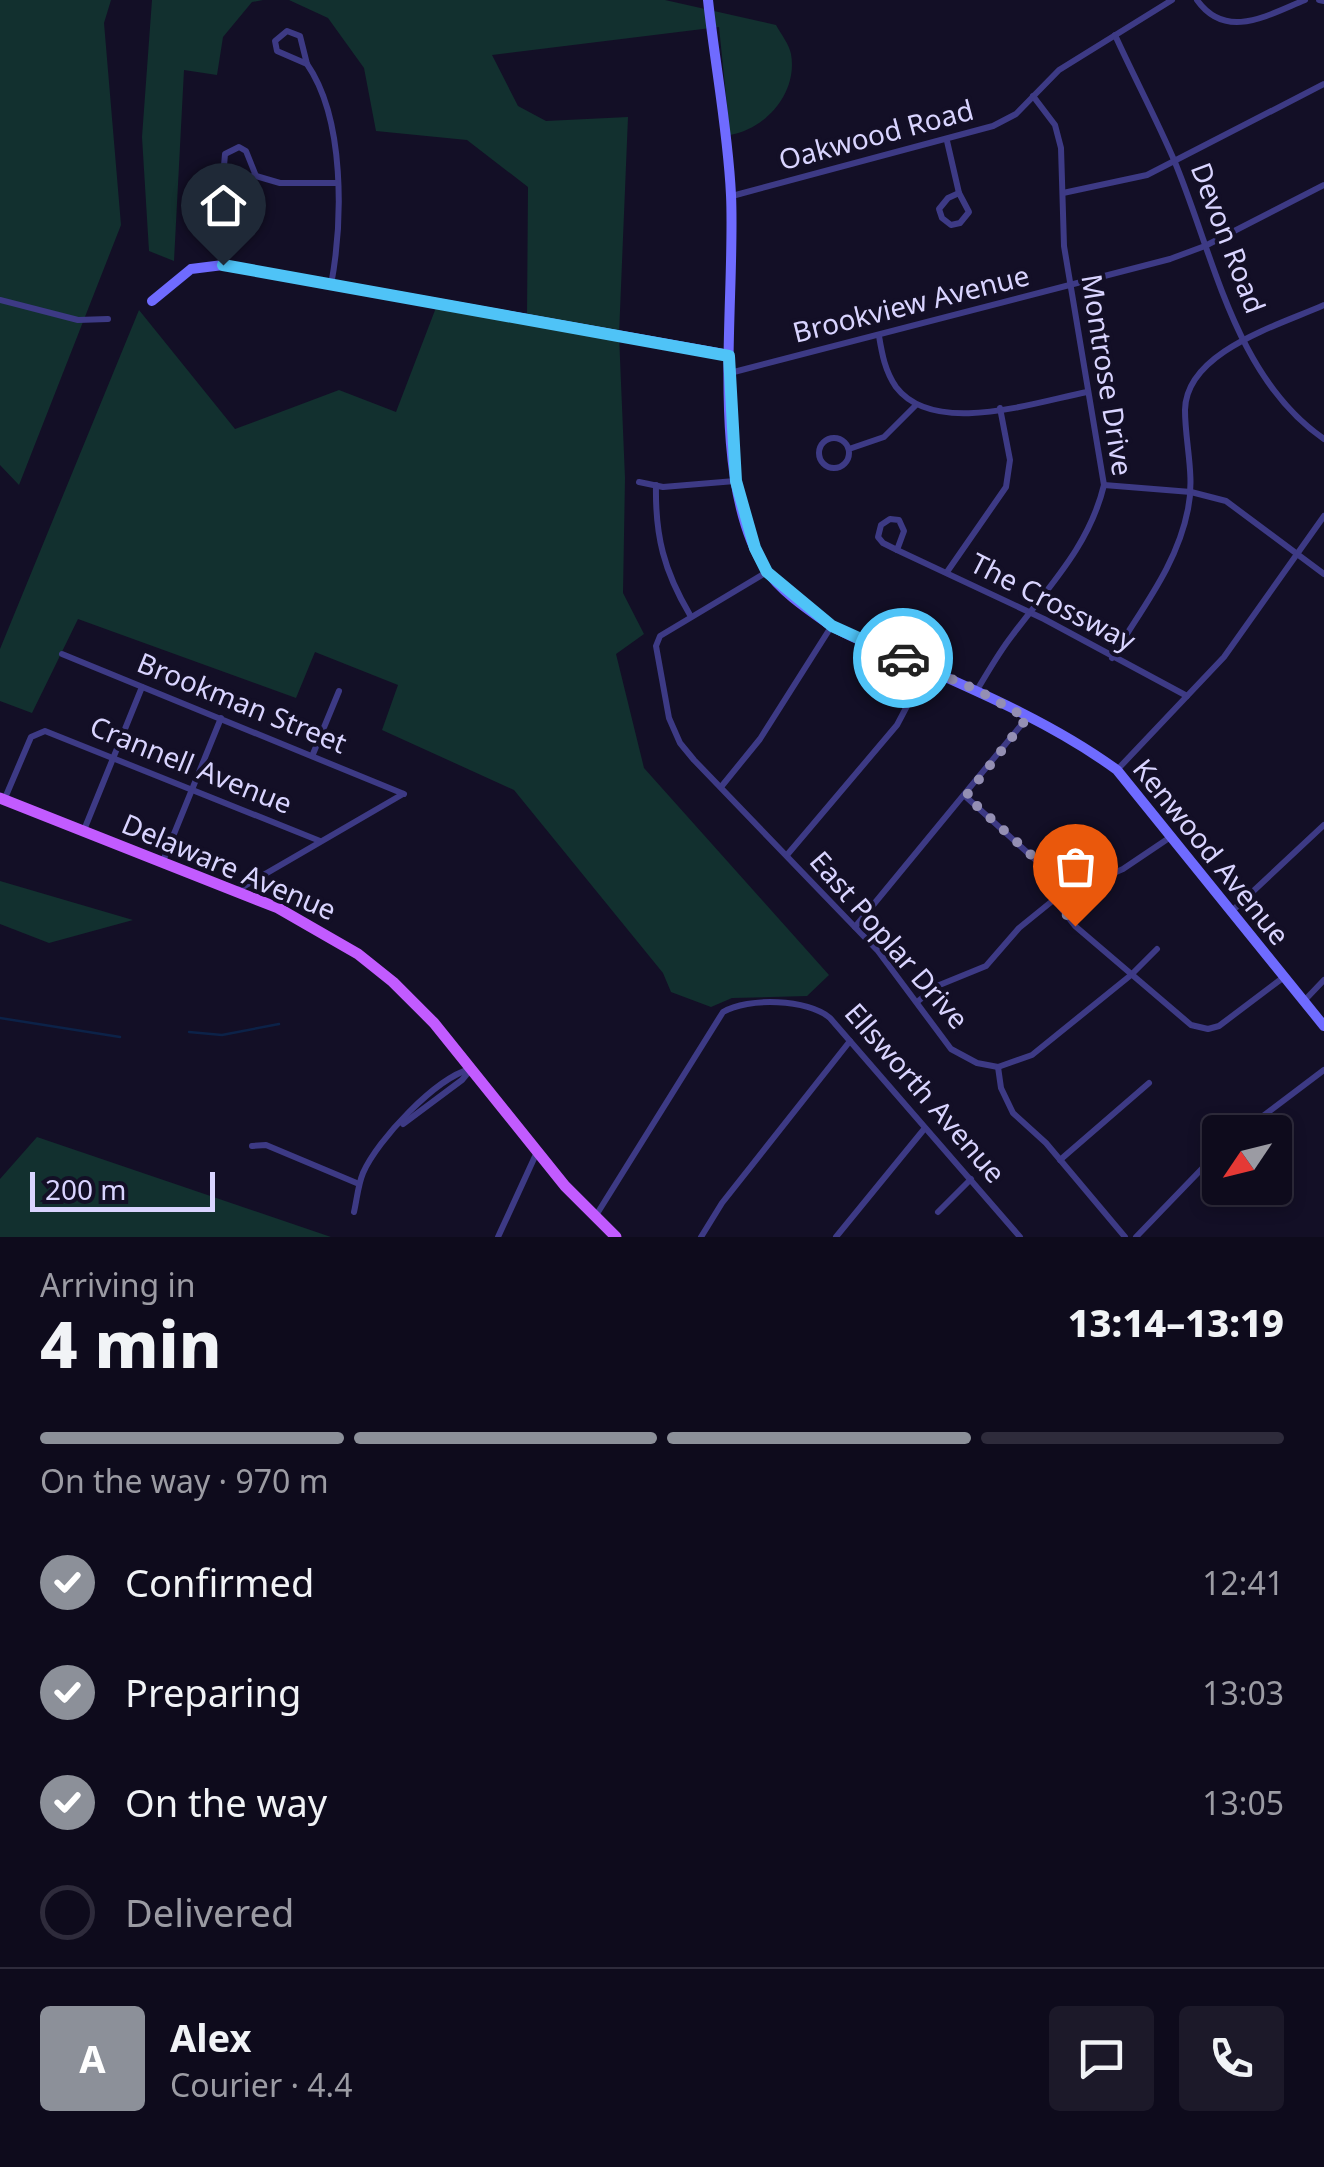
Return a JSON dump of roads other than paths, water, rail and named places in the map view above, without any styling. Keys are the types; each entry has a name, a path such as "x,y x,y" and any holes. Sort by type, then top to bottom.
{"main road":[{"name":"Delaware Avenue","path":"2,799 308,922 377,968 425,1013 594,1218 616,1237"}],"street":[{"name":"Kenwood Avenue","path":"708,0 731,196 729,356 736,481 755,548 767,572 832,626 977,690 1117,770 1324,1026"},
{"name":"Oakwood Road","path":"731,196 947,141 1004,121 1059,70 1172,0"},
{"path":"1197,0 1217,20 1236,24 1305,0"},
{"path":"307,64 276,52 279,35 287,31 300,36 333,127 339,242 330,286"},
{"name":"Devon Road","path":"1114,35 1174,161 1244,341 1282,405 1324,439"},
{"path":"1064,193 1136,179 1324,84"},
{"name":"Montrose Drive","path":"977,690 1008,640 1076,555 1104,485 1064,246 1059,137 1055,125 1033,96"},
{"path":"947,141 959,193 969,212 960,223 950,225 939,209 959,193"},
{"path":"256,176 246,151 239,147 225,154 222,160 228,171 242,177 256,176 280,183 336,183"},
{"name":"Brookview Avenue","path":"730,373 1170,259 1205,246 1324,185"},
{"path":"152,301 187,272 208,264 729,356"},
{"path":"0,300 78,320 108,319"},
{"path":"1112,658 1176,552 1191,492 1185,413 1188,392 1219,353 1324,304"},
{"path":"879,336 887,371 896,386 916,405 942,413 1000,408 1087,392"},
{"path":"850,450 884,437 916,405"},
{"path":"946,572 1006,487 1010,460 1000,408"},
{"path":"834,438 842,440 850,450 846,462 836,468 824,465 819,456 822,446 834,438"},
{"path":"639,482 697,486 736,481"},
{"path":"656,485 664,566 690,615 767,572"},
{"path":"1104,485 1191,492 1226,501 1324,574"},
{"path":"1117,770 1224,657 1324,516"},
{"path":"890,519 898,520 904,531 897,550 883,544 878,536 881,525 890,519"},
{"name":"The Crossway","path":"897,550 1187,696"},
{"name":"East Poplar Drive","path":"690,615 660,636 656,646 674,732 694,760 855,927 951,1048 977,1062 998,1067"},
{"path":"722,787 760,740 832,626"},
{"name":"Brookman Street","path":"62,654 404,794 320,841"},
{"path":"787,855 897,724 927,668"},
{"path":"83,831 142,687"},
{"path":"313,754 339,691"},
{"path":"162,862 221,718"},
{"path":"855,927 1027,718"},
{"name":"Crannell Avenue","path":"2,799 31,737 45,731 320,841"},
{"path":"966,796 1039,862 1075,926 1183,1020 1208,1029 1225,1022 1284,977"},
{"path":"1232,912 1324,825"},
{"path":"916,1002 937,986 986,966 1027,920 1056,898 1123,868 1173,836"},
{"path":"236,892 320,841"},
{"path":"1125,1237 1060,1160 1012,1114 998,1067 1044,1048 1157,949"},
{"path":"1304,1001 1324,980"},
{"name":"Ellsworth Avenue","path":"594,1218 723,1012 739,1005 806,1006 822,1011 850,1041 1020,1237"},
{"path":"702,1237 722,1204 850,1041"},
{"path":"354,1212 359,1184 371,1158 410,1111 458,1072 472,1068"},
{"path":"1264,1115 1324,1070"},
{"path":"1060,1160 1150,1083"},
{"path":"836,1237 925,1128"},
{"path":"252,1146 266,1145 359,1184"},
{"path":"498,1237 538,1151"},
{"path":"1136,1237 1202,1169"},
{"path":"938,1212 971,1179"}],"waterway":[{"path":"0,1018 120,1037"},
{"path":"189,1032 222,1035 279,1024"}]}
